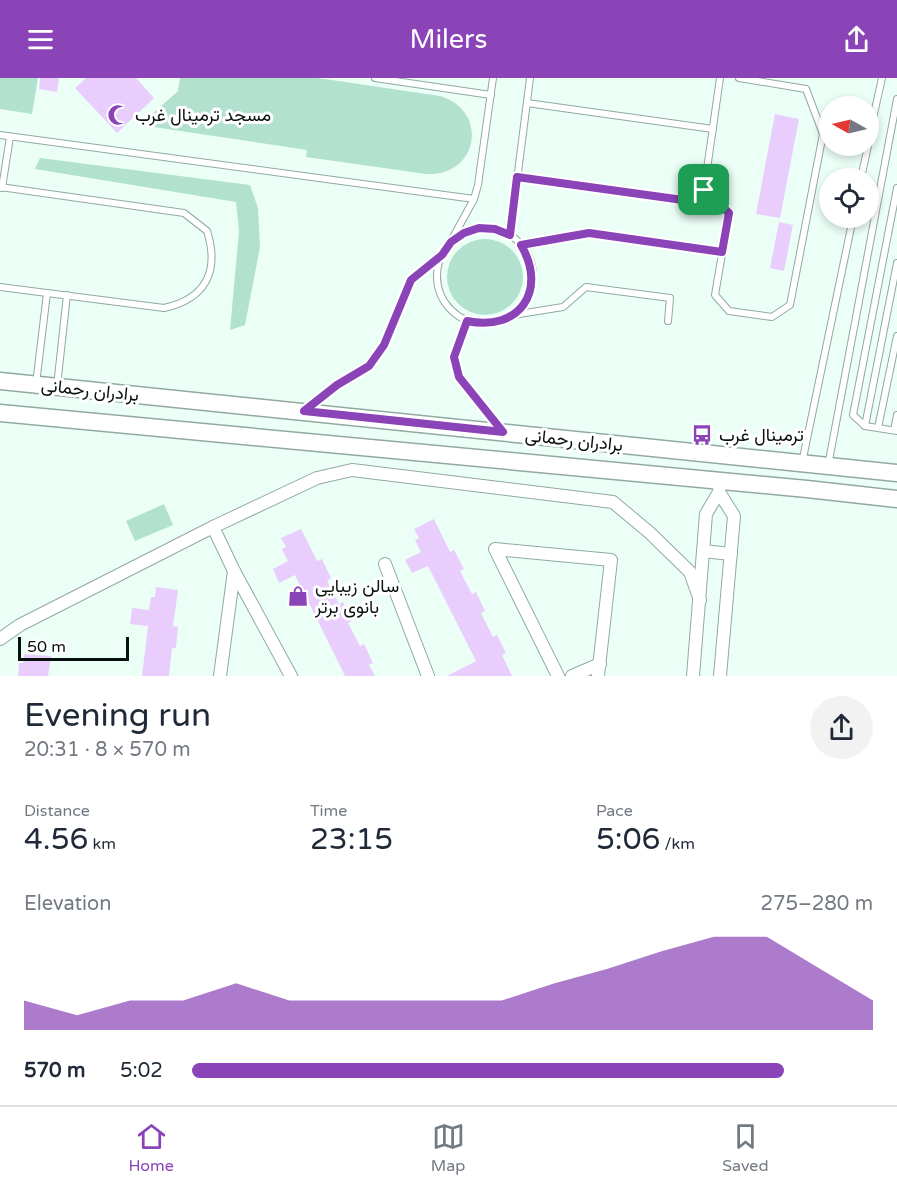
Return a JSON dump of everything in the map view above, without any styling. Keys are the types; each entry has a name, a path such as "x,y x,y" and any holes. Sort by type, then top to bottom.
{"main road":[{"name":"برادران رحمانی","path":"0,381 897,473"},
{"name":"برادران رحمانی","path":"0,412 719,486 897,499"}],"street":[{"path":"0,639 20,625 213,527 317,478 352,470 613,502 690,572 700,600"},
{"path":"693,676 706,514 719,486"},
{"path":"719,486 734,516 720,676"},
{"path":"213,527 234,571 291,676"},
{"path":"558,676 495,549 611,560 599,670 572,676"},
{"path":"703,551 730,554"},
{"path":"385,564 428,676"},
{"path":"220,676 234,571"}],"lane":[{"path":"375,78 491,95"},
{"path":"493,78 474,199 442,255 437,270 438,286 443,301 454,313 467,321 482,324 563,307 586,287 670,298 668,321"},
{"path":"510,235 530,78"},
{"path":"704,190 720,78"},
{"path":"704,190 729,213 715,295 729,311 772,317 790,305 824,134 806,89 739,78"},
{"path":"878,96 882,78"},
{"path":"828,466 897,99"},
{"path":"527,103 713,129"},
{"path":"0,135 474,199"},
{"path":"0,286 164,308 178,305 201,291 212,257 207,231 184,213 1,188 10,137"},
{"path":"517,177 683,200 704,190"},
{"path":"897,188 853,416 865,426 895,431 897,415"},
{"path":"451,242 464,233 479,228 495,229 510,235 521,245 530,259 533,274 531,290 524,304 513,316"},
{"path":"802,463 851,228"},
{"path":"521,245 589,233 722,252"},
{"path":"304,411 337,385 369,366 384,345 411,280 442,255"},
{"path":"865,426 897,263"},
{"path":"36,384 47,293"},
{"path":"57,386 67,295"},
{"path":"467,321 454,357 459,377 503,432"},
{"path":"879,428 897,336"}],"green space":[{"path":"0,78 38,78 32,114 0,109"},
{"path":"180,78 318,78 440,96 456,104 466,115 471,128 471,142 466,155 457,165 444,172 426,174 306,157 307,150 140,125 178,91"},
{"path":"40,158 250,185 258,208 260,247 245,325 230,330 239,231 236,202 35,169"},
{"path":"485,239 499,242 512,250 520,263 523,277 520,291 512,304 499,312 485,315 471,312 458,304 450,291 447,277 450,263 458,250 471,242"},
{"path":"164,504 173,525 135,541 126,521"}],"building":[{"path":"40,78 59,78 57,92 39,89"},
{"name":"مسجد ترمینال غرب","path":"86,78 136,78 154,98 117,133 75,88"},
{"path":"775,114 799,119 780,218 756,214"},
{"path":"779,222 793,225 784,271 770,268"},
{"path":"434,519 450,552 454,550 464,569 460,571 472,594 476,592 485,611 481,613 493,637 497,635 506,653 502,655 512,676 447,676 476,661 428,566 412,573 405,560 421,552 415,540 419,538 414,529"},
{"path":"301,529 317,561 322,559 331,578 327,581 339,604 343,602 352,621 348,623 360,646 364,644 373,663 369,665 375,676 345,676 295,575 279,583 273,569 288,561 282,549 286,547 281,538"},
{"path":"156,587 178,590 173,626 178,627 176,648 172,648 169,676 142,676 148,626 130,624 132,608 149,610 151,597 155,597"},
{"path":"24,654 51,656 48,676 18,676 19,663 23,663"}],"place":[{"name":"مسجد ترمینال غرب","path":"118,115"},
{"name":"ترمینال غرب","path":"702,435"},
{"name":"سالن زیبایی بانوی برتر","path":"298,596"}],"route":[{"path":"517,177 683,200 704,190 729,213 722,252 589,233 521,245 530,259 533,274 531,290 524,304 513,316 498,322 482,324 467,321 454,357 459,377 503,432 304,411 337,385 369,366 384,345 411,280 442,255 451,242 464,233 479,228 495,229 510,235 517,177"}]}
